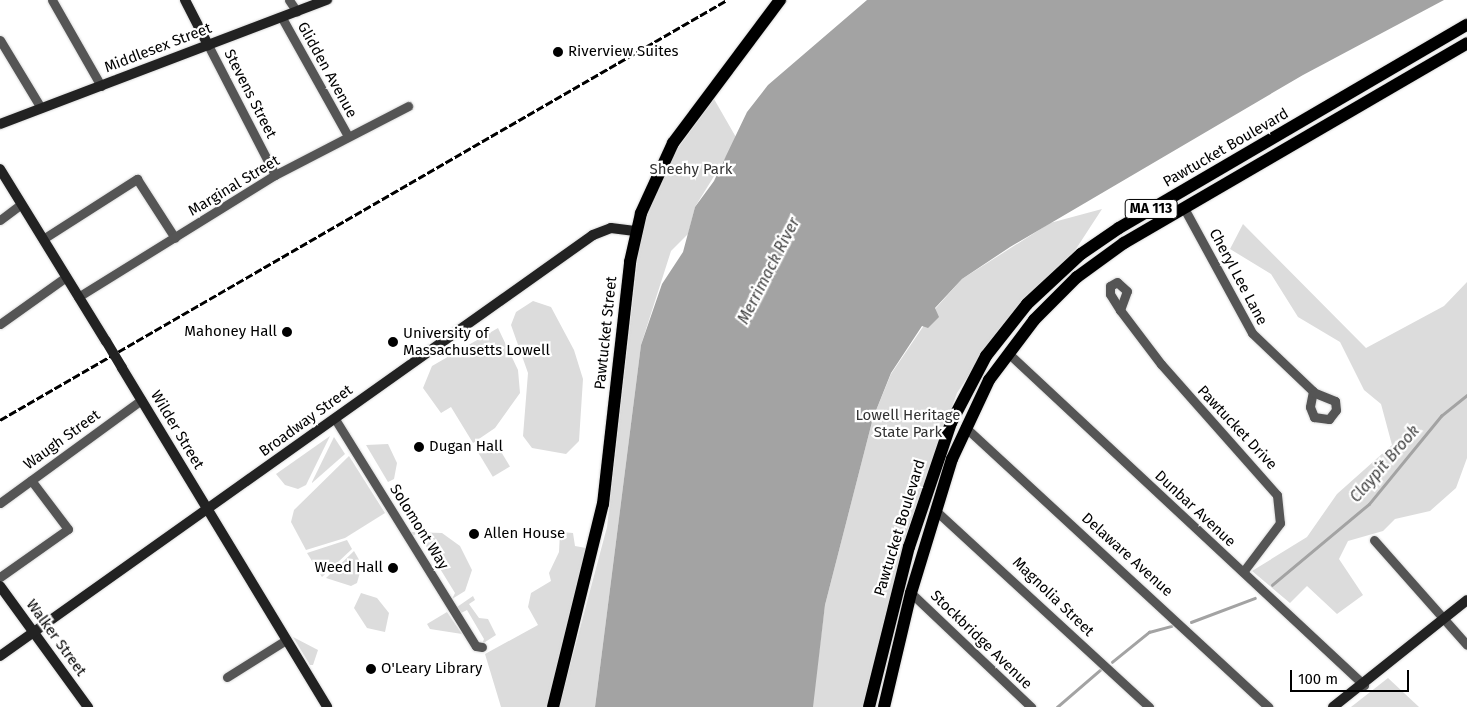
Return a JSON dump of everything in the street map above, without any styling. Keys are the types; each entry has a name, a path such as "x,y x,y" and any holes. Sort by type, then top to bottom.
{"main road":[{"name":"Stevens Street","path":"185,0 208,45"},
{"name":"Middlesex Street","path":"0,124 327,0"},
{"name":"Pawtucket Street","path":"553,707 603,504 635,231 648,191 673,143 780,0"},
{"name":"Pawtucket Boulevard","path":"869,707 909,547 951,423 986,356 1027,304 1106,236 1467,25"},
{"name":"Pawtucket Boulevard","path":"884,707 911,593 935,510 965,427 1008,353 1077,277 1124,243 1185,210 1467,43"},
{"name":"Wilder Street","path":"0,169 327,707"},
{"name":"Broadway Street","path":"0,656 594,235 610,228 635,231"},
{"name":"Walker Street","path":"0,586 88,707"},
{"path":"1333,707 1364,685 1467,600"}],"street":[{"path":"52,0 101,86"},
{"path":"289,0 297,12"},
{"name":"Glidden Avenue","path":"282,18 348,136"},
{"path":"0,40 41,108"},
{"name":"Stevens Street","path":"208,45 275,175"},
{"name":"Marginal Street","path":"78,297 275,175 408,106"},
{"path":"43,239 137,179 175,238"},
{"path":"0,220 21,204"},
{"name":"Cheryl Lee Lane","path":"1185,210 1252,333 1315,394"},
{"path":"0,324 66,277"},
{"name":"Pawtucket Drive","path":"1120,310 1161,364 1277,495 1280,523 1243,572"},
{"name":"Dunbar Avenue","path":"1008,353 1364,685"},
{"name":"Waugh Street","path":"0,503 141,400"},
{"name":"Solomont Way","path":"335,419 476,646 482,647"},
{"name":"Delaware Avenue","path":"965,427 1268,707"},
{"path":"0,577 68,529 31,480"},
{"name":"Magnolia Street","path":"935,510 1148,707"},
{"path":"1374,540 1467,645"},
{"name":"Stockbridge Avenue","path":"911,593 1031,707"},
{"path":"227,676 286,640"}],"green space":[{"name":"Sheehy Park","path":"714,99 737,139 695,207 688,234 671,251 641,345 595,707 559,707 607,527 638,254 647,214 672,156"},
{"name":"Lowell Heritage State Park","path":"1102,209 1074,252 1000,328 957,393 907,532 863,707 812,707 825,605 873,418 891,374 935,309 962,279 1050,223"},
{"path":"1243,224 1366,348 1444,306 1467,282 1467,458 1456,488 1430,511 1395,519 1383,531 1348,541 1339,559 1363,595 1337,614 1307,586 1290,603 1252,571 1307,537 1337,494 1392,445 1381,404 1364,390 1340,342 1298,317 1271,274 1230,249"},
{"path":"533,301 551,307 574,350 583,379 579,441 566,454 532,448 523,436 528,373 511,325 516,312"},
{"path":"498,328 518,370 520,393 495,428 473,443 451,407 441,413 423,388 432,366"},
{"path":"330,436 306,485 298,489 285,485 276,474"},
{"path":"334,437 345,454 312,483 312,482"},
{"path":"494,440 510,467 493,477 477,450"},
{"path":"388,444 397,463 394,479 388,482 366,445"},
{"path":"349,456 385,513 345,538 306,550 291,522 294,510"},
{"path":"411,532 442,533 460,546 472,570 465,591 452,599 455,593 418,533 412,536"},
{"path":"560,532 573,533 575,546 586,548 547,707 501,707 485,654 538,625 528,607 531,593 551,581 549,573 559,552"},
{"path":"347,540 352,549 322,577 307,553"},
{"path":"354,551 362,565 357,583 351,586 326,578"},
{"path":"361,593 377,598 389,613 385,632 367,628 354,608"},
{"path":"473,596 475,600 469,604 479,618 488,619 496,635 482,644 484,639 467,610 461,613 457,607"},
{"path":"447,612 462,634 430,629 427,624"},
{"path":"293,637 318,650 313,665 310,665"},
{"path":"1388,678 1419,707 1351,707"}],"water":[{"name":"Merrimack River","path":"867,0 1444,0 1303,75 1010,247 962,279 935,308 939,317 928,328 922,326 891,373 873,418 825,605 813,707 595,707 641,345 662,284 683,252 695,207 714,181 747,112 768,85"}],"waterway":[{"name":"Claypit Brook","path":"1272,585 1369,504 1441,416 1467,395"},
{"name":"Claypit Brook","path":"1191,622 1255,598"},
{"name":"Claypit Brook","path":"1112,662 1149,632 1171,626"},
{"name":"Claypit Brook","path":"1057,707 1100,670"}],"railway":[{"path":"0,420 727,0"}],"place":[{"name":"Riverview Suites","path":"558,52"},
{"name":"Mahoney Hall","path":"287,332"},
{"name":"University of Massachusetts Lowell","path":"393,342"},
{"name":"Dugan Hall","path":"419,447"},
{"name":"Allen House","path":"474,534"},
{"name":"Weed Hall","path":"393,568"},
{"name":"O'Leary Library","path":"371,669"}]}
